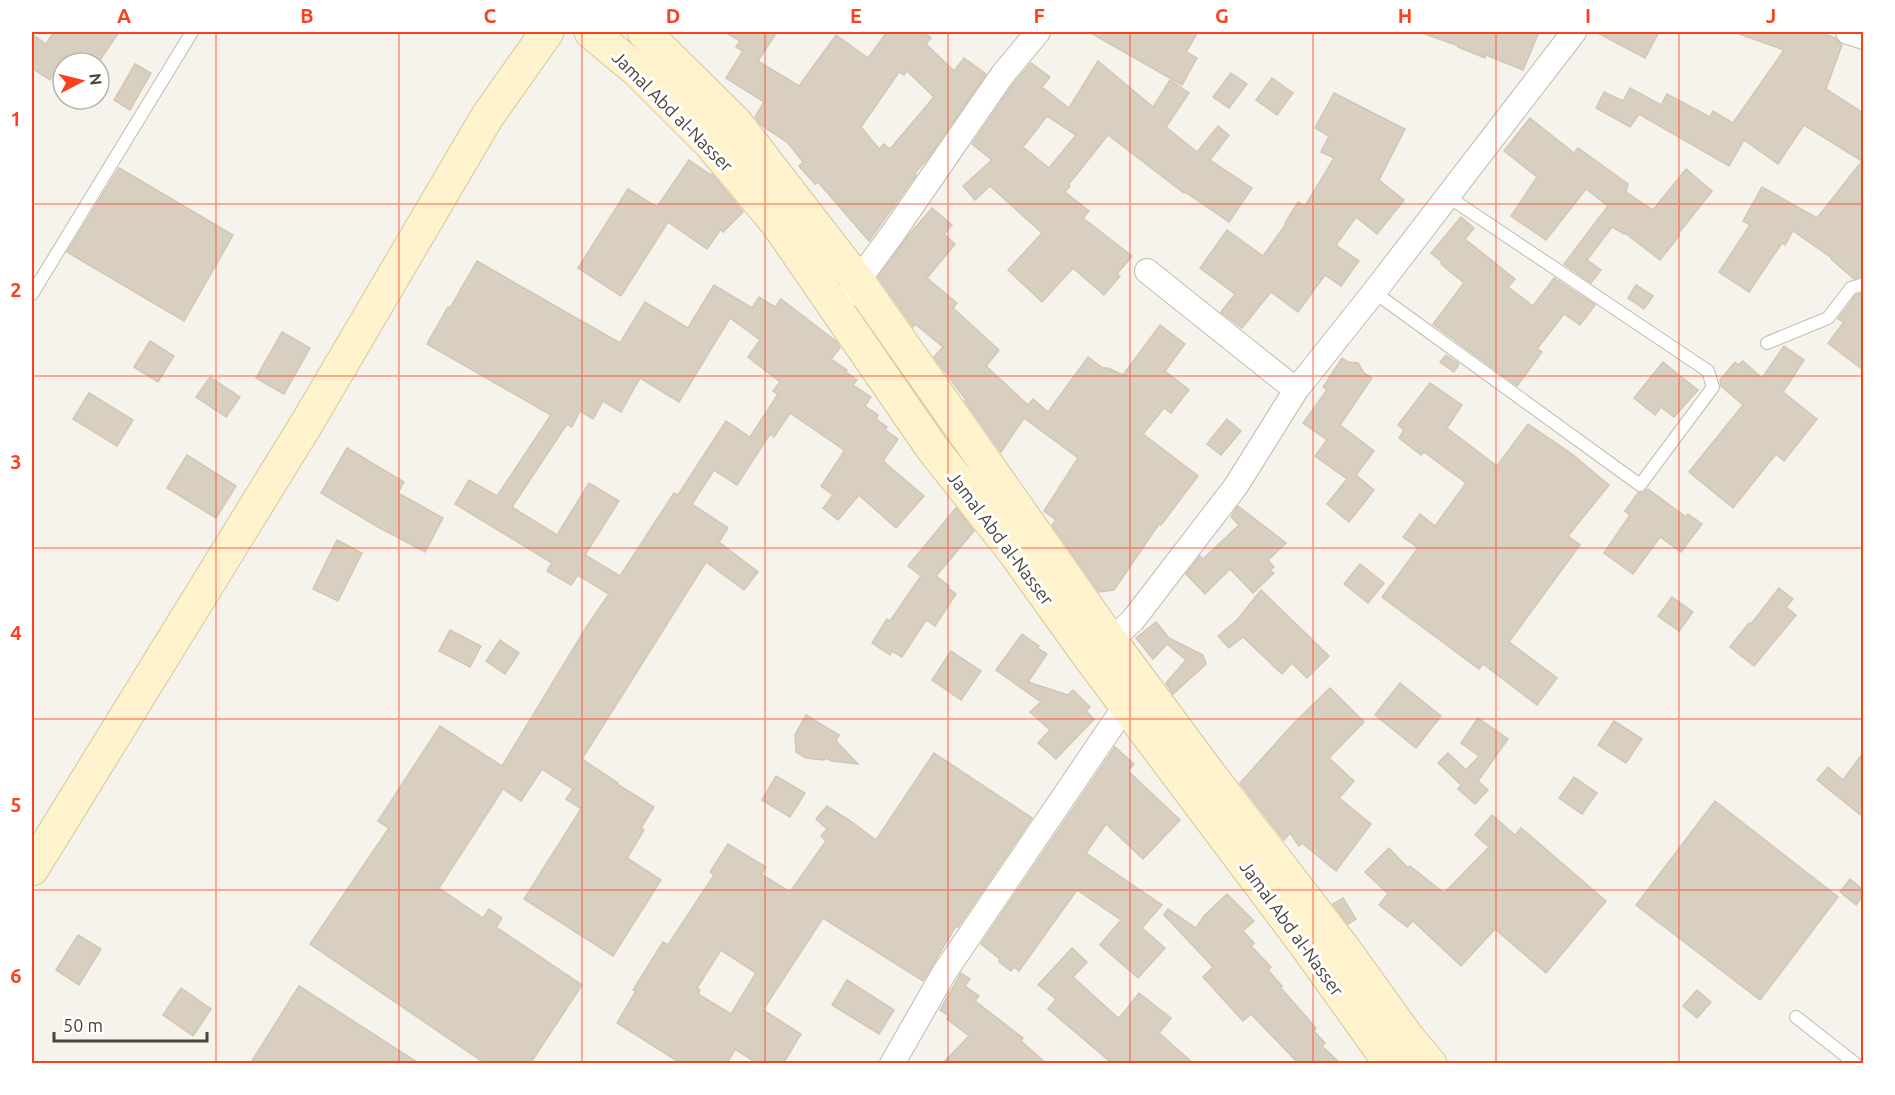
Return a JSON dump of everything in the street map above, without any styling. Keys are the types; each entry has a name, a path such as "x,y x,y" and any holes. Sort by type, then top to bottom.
{"main road":[{"path":"32,869 307,423 488,117 547,32"},
{"name":"Jamal Abd al-Nasser","path":"591,32 638,71 710,143 777,223 932,448 1015,553 1207,771 1430,1064"},
{"name":"Jamal Abd al-Nasser","path":"644,32 736,123 858,281 1100,650 1126,705 1305,944 1390,1064"}],"street":[{"path":"836,310 1003,74 1038,32"},
{"path":"1100,650 1133,620 1236,486 1296,390 1574,32"},
{"path":"1848,32 1863,37"},
{"path":"1147,271 1296,390"},
{"path":"892,1064 944,973 1126,705"}],"lane":[{"path":"32,294 192,32"},
{"path":"1374,292 1640,485 1647,476 1713,387 1708,370 1446,196"},
{"path":"1767,343 1828,318 1851,288 1863,284"},
{"path":"1796,1017 1856,1064"}],"building":[{"path":"54,32 119,32 106,51 51,51 50,80 32,68 32,34 46,44"},
{"path":"725,32 777,32 758,61 799,86 836,35 868,58 887,32 923,32 931,38 926,44 954,71 964,58 986,74 869,241 818,182 815,184 799,166 803,162 787,142 761,125 755,117 764,102 726,78 743,51 736,47 740,41","holes":["907,71 934,97 890,149 884,144 879,149 861,127 899,72 904,75"]},
{"path":"1089,32 1198,32 1186,52 1197,58 1182,85"},
{"path":"1426,32 1539,32 1523,70 1486,55 1485,58 1425,34"},
{"path":"1596,32 1659,32 1645,58"},
{"path":"1739,32 1819,32 1835,38 1842,45 1826,89 1863,113 1863,276 1854,279 1832,258 1793,231 1785,245 1782,243 1749,292 1719,272 1750,225 1743,221 1762,187 1817,218 1862,161 1804,125 1778,164 1744,140 1729,166 1639,114 1630,127 1596,108 1604,92 1623,101 1630,88 1661,105 1667,94 1710,117 1713,111 1733,123 1784,50 1739,34"},
{"path":"1098,61 1153,107 1170,80 1189,93 1166,127 1197,152 1218,126 1229,135 1210,160 1252,188 1229,222 1184,193 1108,135 1065,192 1089,211 1083,218 1132,256 1117,274 1120,276 1104,295 1073,268 1042,302 1008,270 1042,233 990,186 975,200 963,186 992,160 972,144 1014,83 1031,63 1050,77 1042,87 1069,108","holes":["1047,116 1076,135 1049,168 1023,147"]},
{"path":"135,64 151,73 130,110 114,100"},
{"path":"1231,73 1247,84 1229,108 1213,97"},
{"path":"1272,78 1293,93 1277,115 1256,100"},
{"path":"1334,93 1405,129 1379,180 1404,200 1377,234 1356,217 1336,245 1359,261 1341,286 1325,275 1298,312 1271,292 1242,328 1221,312 1235,294 1200,268 1227,230 1263,256 1286,224 1298,202 1305,206 1334,158 1321,152 1329,136 1315,128"},
{"path":"1530,118 1574,153 1578,148 1628,184 1626,192 1653,210 1686,169 1712,191 1660,260 1625,233 1612,227 1587,260 1601,270 1591,283 1564,264 1608,206 1586,189 1546,240 1511,216 1537,177 1504,151"},
{"path":"689,160 712,174 743,212 723,232 721,229 707,249 668,222 621,296 578,268 628,189 657,207"},
{"path":"119,168 233,235 184,321 67,252"},
{"path":"932,208 952,225 944,234 955,244 927,278 957,303 953,308 999,350 986,366 1028,405 1033,399 1048,412 1088,357 1103,368 1123,375 1160,325 1185,344 1165,371 1189,390 1171,413 1164,408 1143,434 1198,476 1161,525 1159,524 1114,590 1099,592 1052,525 1056,520 1044,511 1078,458 1024,418 1001,452 934,357 943,347 915,324 913,327 878,277"},
{"path":"1461,217 1474,228 1465,239 1515,279 1508,287 1533,306 1554,278 1595,305 1580,325 1564,314 1537,349 1542,352 1517,386 1433,324 1464,283 1431,253"},
{"path":"477,261 620,343 645,302 688,328 714,285 752,308 759,297 775,307 781,299 837,342 840,348 831,359 857,380 853,385 871,397 865,406 878,415 876,419 887,427 885,430 898,439 883,461 924,496 896,528 859,495 838,520 823,508 833,495 821,486 844,450 790,413 774,437 770,434 737,485 714,470 692,504 728,528 719,542 758,572 744,590 706,562 582,759 654,807 641,828 644,830 627,858 661,880 613,956 524,899 581,809 566,799 573,789 542,769 521,801 503,789 439,888 483,918 489,909 502,918 496,927 582,985 530,1064 486,1064 310,944 389,828 378,821 440,726 502,766 609,594 578,575 571,585 547,571 552,563 455,504 469,480 497,496 551,415 427,344 448,307 450,308","holes":["730,318 760,340 748,357 780,382 773,391 778,394 750,437 726,421 678,495 674,493 620,576 585,555 619,501 589,483 557,535 512,507 567,424 572,427 580,411 593,419 603,401 621,412 640,378 679,402"]},
{"path":"1636,285 1653,296 1644,309 1628,298"},
{"path":"1863,293 1863,370 1828,343 1844,322 1838,319 1856,295"},
{"path":"282,332 310,348 284,394 256,378"},
{"path":"150,341 174,356 158,382 134,367"},
{"path":"1784,346 1804,360 1783,392 1817,419 1784,461 1776,454 1733,508 1689,472 1743,405 1721,386 1720,380 1735,362 1738,365 1743,361 1762,378"},
{"path":"1446,355 1459,364 1454,372 1440,362"},
{"path":"1342,358 1348,362 1358,363 1364,373 1372,378 1340,425 1374,451 1356,475 1374,490 1349,522 1327,504 1347,479 1315,456 1327,440 1303,423 1327,390 1323,387"},
{"path":"1663,362 1698,390 1674,417 1661,407 1655,415 1634,398"},
{"path":"210,377 240,397 226,417 196,397"},
{"path":"1430,383 1462,405 1447,428 1497,466 1528,424 1572,454 1609,485 1568,536 1580,545 1509,642 1557,678 1537,705 1483,664 1479,669 1382,597 1418,548 1403,537 1420,514 1435,526 1466,483 1424,452 1421,455 1399,438 1404,430 1398,425"},
{"path":"89,393 133,420 117,446 73,419"},
{"path":"1227,419 1241,431 1221,455 1207,444"},
{"path":"347,448 404,482 398,493 443,518 425,552 321,493"},
{"path":"187,455 236,486 216,518 167,488"},
{"path":"1648,489 1686,517 1688,514 1702,524 1681,552 1660,537 1633,574 1604,553 1630,515 1625,511 1638,493 1643,493"},
{"path":"1238,506 1286,543 1268,560 1274,567 1270,570 1274,573 1253,593 1230,569 1205,594 1186,574 1200,556 1203,559 1239,525 1231,517"},
{"path":"956,508 974,531 936,576 956,594 935,626 926,620 902,657 892,651 890,655 872,643 887,619 890,621 921,576 908,566"},
{"path":"337,540 362,553 338,601 313,589"},
{"path":"1360,564 1384,583 1368,603 1344,584"},
{"path":"1779,588 1793,599 1786,607 1796,615 1754,666 1730,647"},
{"path":"1261,590 1329,656 1307,678 1292,663 1282,674 1243,637 1229,648 1218,636 1237,620"},
{"path":"1672,597 1693,612 1679,631 1658,616"},
{"path":"1156,622 1169,638 1203,655 1206,664 1173,694 1166,683 1186,660 1167,644 1153,659 1136,638"},
{"path":"450,630 481,646 470,667 439,651"},
{"path":"1022,634 1047,654 1028,682 1068,695 1073,690 1090,707 1086,711 1094,719 1056,759 1038,743 1050,730 1030,712 1041,702 996,670"},
{"path":"500,640 519,653 505,674 486,661"},
{"path":"951,651 981,671 961,700 932,680"},
{"path":"1400,683 1441,716 1416,748 1375,715"},
{"path":"1330,688 1364,722 1329,758 1354,781 1339,798 1371,824 1336,871 1302,843 1299,846 1290,833 1284,840 1240,783 1294,723"},
{"path":"806,715 839,735 836,741 858,764 832,761 826,758 824,760 806,758 796,752 795,735"},
{"path":"1478,718 1508,739 1478,781 1488,790 1475,804 1458,789 1461,785 1438,763 1448,753 1466,770 1479,756 1461,743"},
{"path":"1614,721 1642,739 1626,763 1598,745"},
{"path":"1115,747 1134,764 1128,771 1180,820 1143,859 1106,824 1086,853 1162,905 1142,928 1165,948 1138,978 1100,945 1121,920 1077,890 1019,971 1014,967 1011,971 981,944"},
{"path":"934,753 1032,818 958,927 956,926 923,981 823,918 763,1010 801,1034 783,1064 758,1064 735,1049 727,1064 682,1064 617,1023 636,991 633,990 663,942 668,945 714,875 710,872 728,844 766,867 761,874 790,892 826,841 821,836 827,829 816,819 827,806 876,840","holes":["721,950 756,973 731,1014 698,994 700,990 697,988"]},
{"path":"1863,753 1863,817 1817,780 1828,767 1843,780"},
{"path":"776,776 805,793 790,817 762,800"},
{"path":"1574,777 1597,793 1582,814 1559,798"},
{"path":"1715,801 1838,897 1760,1000 1636,905"},
{"path":"1492,815 1515,835 1521,828 1606,901 1546,973 1495,929 1461,966 1413,921 1407,927 1379,905 1388,894 1365,872 1389,848 1408,868 1410,866 1444,893 1489,847 1475,835"},
{"path":"1850,879 1863,890 1863,895 1856,905 1840,892"},
{"path":"1227,894 1254,921 1243,931 1254,943 1251,946 1271,967 1268,970 1282,986 1280,987 1316,1028 1314,1031 1325,1043 1322,1046 1341,1064 1299,1064 1251,1014 1243,1021 1203,977 1213,967 1164,915 1168,909 1196,928 1204,916"},
{"path":"1343,898 1356,919 1348,924 1333,904"},
{"path":"78,935 101,949 79,985 56,970"},
{"path":"1072,948 1087,962 1073,977 1117,1017 1120,1017 1139,993 1171,1018 1159,1033 1194,1064 1113,1064 1048,1009 1056,999 1038,985"},
{"path":"961,973 970,979 965,986 979,996 975,1001 1023,1038 1021,1041 1047,1064 942,1064 969,1036 947,1019 949,1016 940,1010"},
{"path":"847,980 894,1010 879,1034 832,1005"},
{"path":"299,986 420,1064 250,1064"},
{"path":"181,988 211,1009 193,1036 163,1015"},
{"path":"1697,990 1711,1002 1697,1018 1683,1006"}]}
